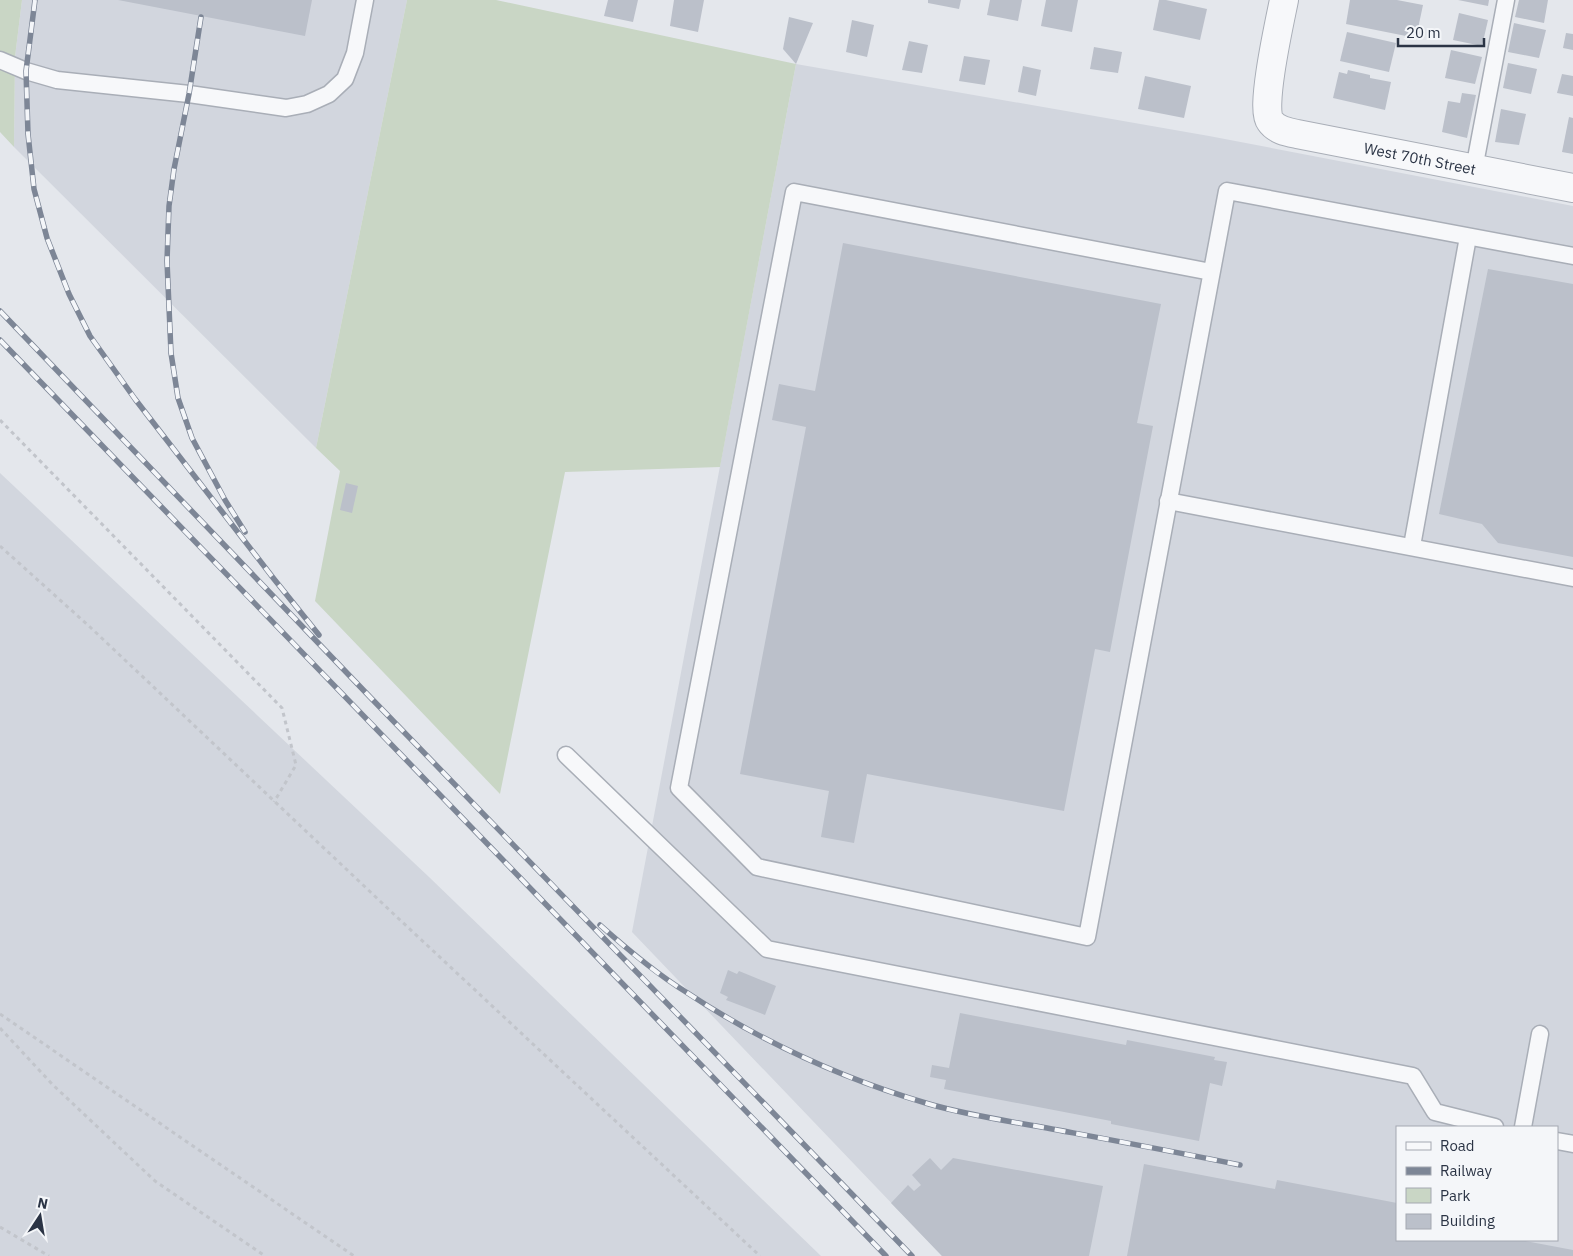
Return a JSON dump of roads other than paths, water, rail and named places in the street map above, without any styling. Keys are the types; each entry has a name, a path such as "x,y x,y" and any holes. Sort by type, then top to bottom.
{"street":[{"name":"West 70th Street","path":"1284,0 1267,97 1267,117 1270,122 1284,132 1573,188"}],"lane":[{"path":"0,60 26,71 57,80 189,94 286,108 307,104 328,94 345,79 355,53 365,0"},
{"path":"1474,169 1506,0"},
{"path":"1211,272 794,192 679,788 757,867 1087,937 1227,191 1573,256"},
{"path":"1412,546 1468,237"},
{"path":"1168,501 1573,578"},
{"path":"566,754 767,948 1413,1076 1435,1112 1491,1126"},
{"path":"1523,1126 1540,1034"},
{"path":"1558,1141 1573,1144"}],"railway":[{"path":"35,0 26,71 28,134 34,189 47,238 69,294 90,336 135,399 319,635"},
{"path":"201,17 169,206 167,261 171,353 178,398 192,438 225,500 245,532"},
{"path":"0,311 370,697 912,1256"},
{"path":"0,340 886,1256"},
{"path":"600,925 652,969 714,1010 803,1057 865,1083 929,1104 958,1111 1240,1165"}]}
